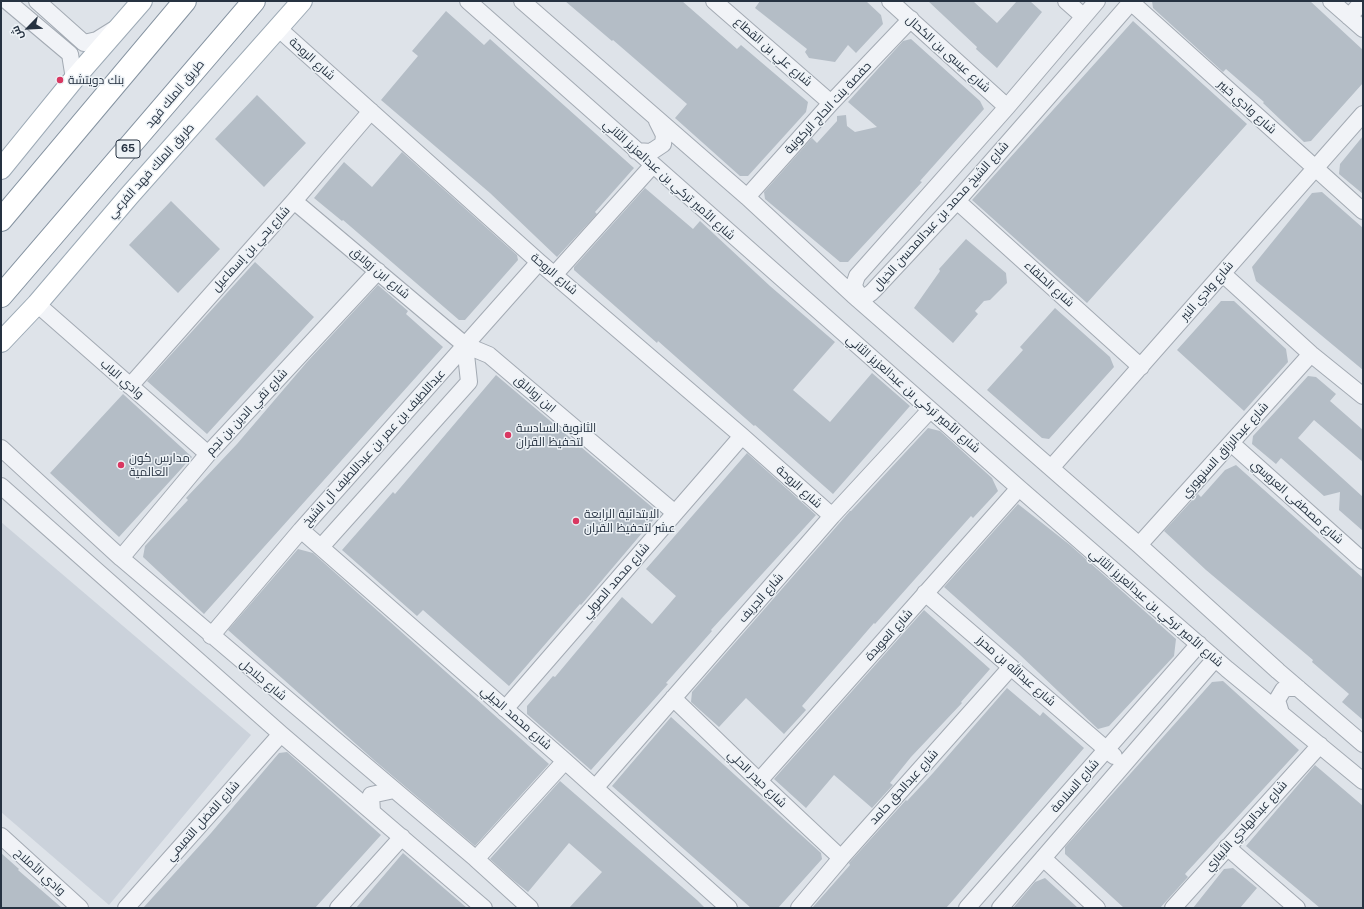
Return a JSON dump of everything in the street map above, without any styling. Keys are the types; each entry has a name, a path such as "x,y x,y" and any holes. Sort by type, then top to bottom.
{"highway":[{"path":"2,219 185,1"},
{"name":"طريق الملك فهد","path":"1,296 254,1"},
{"path":"1,302 33,260"}],"main road":[{"path":"1,169 74,79 142,1"},
{"name":"طريق الملك فهد الفرعي","path":"1,342 37,304 129,196 279,29 302,1"}],"street":[{"path":"7,1 70,54 74,79"},
{"path":"37,1 84,43 97,40 121,25"},
{"name":"شارع الأمير تركي بن عبدالعزيز الثاني","path":"468,1 652,166 1019,488 1215,658 1363,781"},
{"path":"522,1 690,149 747,197 853,295 1139,545 1298,688 1363,744"},
{"name":"شارع علي بن القطاع","path":"714,1 831,103"},
{"name":"شارع عيسى بن الكحال","path":"890,1 1007,107"},
{"path":"1066,1 1083,16"},
{"name":"شارع الشيخ محمد بن عبدالمحسن الخيال","path":"1096,1 1007,107 857,276 854,285 859,295 864,297 869,296 956,201 1131,2"},
{"path":"1331,1 1363,29"},
{"path":"1349,17 1363,1"},
{"name":"شارع وادي خيبر","path":"1131,2 1363,211"},
{"name":"حفصة بنت الحاج الركونية","path":"747,197 831,103 911,19"},
{"name":"شارع الروحة","path":"279,29 539,262 555,274 742,436 832,516"},
{"name":"شارع يحي بن إسماعيل","path":"130,386 294,201 370,111"},
{"name":"شارع وادي النير","path":"1051,468 1363,114"},
{"path":"636,151 651,152 663,144 664,135 657,120"},
{"path":"668,179 664,166 667,151 675,147 690,149"},
{"path":"555,274 652,166"},
{"name":"شارع ابن زولاق","path":"294,201 465,345"},
{"name":"شارع الحلقاء","path":"956,201 1141,367"},
{"name":"عبداللطيف بن عمر بن عبداللطيف آل الشيخ","path":"211,636 301,530 539,262"},
{"name":"شارع تقي الدين بن نجم","path":"121,558 208,454 378,271"},
{"path":"1222,274 1311,354 1363,396"},
{"name":"وادي الباب","path":"37,304 208,454"},
{"path":"321,547 469,382 465,345"},
{"name":"ابن زولالق","path":"465,345 489,355 675,513"},
{"name":"شارع عبدالرزاق السنهوري","path":"1139,545 1311,354"},
{"name":"شارع الجريف","path":"595,788 832,516 930,410"},
{"name":"شارع محمد الصولي","path":"505,709 742,436"},
{"name":"شارع مصطفى العروسي","path":"1231,443 1363,561"},
{"name":"شارع جلاجل","path":"1,448 121,558 211,636 476,859 530,908"},
{"path":"1,486 280,734 484,908"},
{"name":"شارع العويدة","path":"759,781 1019,488"},
{"name":"شارع محمد الجيلي","path":"301,530 566,761 729,908"},
{"name":"شارع عبدالله بن محرز","path":"926,593 1107,749 1123,765"},
{"name":"شارع السلامة","path":"967,908 1199,644"},
{"path":"1000,908 1215,658"},
{"path":"1182,662 1198,661 1201,674"},
{"name":"شارع عبدالحق حامد","path":"799,908 841,858 1011,667"},
{"path":"1281,713 1277,700 1280,694 1288,688 1298,688"},
{"name":"شارع حيدر الحلي","path":"673,698 841,858"},
{"name":"شارع الفضل التميمي","path":"126,908 280,734"},
{"name":"شارع عبدالهادي الأبياري","path":"1173,908 1320,744"},
{"path":"476,859 566,761"},
{"path":"348,792 366,790 372,772"},
{"path":"372,812 371,795 394,790"},
{"name":"وادي الأملاح","path":"1,836 80,908"},
{"path":"338,908 402,837"},
{"path":"1227,847 1297,908"},
{"path":"1043,858 1098,908"}],"shaded area":[{"path":"1,522 251,735 109,905 1,812"}],"building":[{"path":"565,1 682,1 737,49 741,45 808,102 806,112 748,176 740,176 675,118 687,104"},
{"path":"760,1 866,1 881,15 883,24 856,53 848,45 835,62 809,58 805,52 807,49 755,8"},
{"path":"928,1 973,1 997,23 1017,1 1030,1 1042,12 997,68"},
{"path":"1152,1 1310,1 1363,50 1363,83 1311,141 1304,142 1263,103 1264,102 1226,69 1223,72 1153,8"},
{"path":"446,11 484,45 490,39 634,168 595,212 597,214 557,257 490,193 381,100 418,56 412,51"},
{"path":"1133,21 1247,124 1087,303 972,200"},
{"path":"911,39 980,101 984,109 920,181 922,182 848,262 840,262 765,199 764,192 812,138 817,143 837,121 837,116 846,115 847,126 855,132 877,127 848,102 903,41"},
{"path":"257,95 306,143 264,187 215,139"},
{"path":"1363,136 1363,194 1339,174 1340,164"},
{"path":"402,152 517,255 518,260 465,320 459,320 343,220 342,221 314,198 344,162 372,187"},
{"path":"645,188 693,229 700,221 770,286 835,342 793,390 830,422 872,373 910,406 833,494 658,341 657,343 574,270 574,267"},
{"path":"1322,192 1363,228 1363,370 1256,281 1252,267 1312,193"},
{"path":"171,201 220,249 178,293 129,245"},
{"path":"966,239 1006,273 1007,283 990,300 984,301 975,311 978,314 953,343 914,308 940,271 939,269"},
{"path":"255,262 314,317 207,434 147,381"},
{"path":"378,285 408,311 406,314 443,347 204,614 143,557 145,546 188,500 186,498 237,444 307,362"},
{"path":"1221,301 1234,301 1286,349 1288,362 1244,411 1177,350"},
{"path":"1055,308 1110,357 1114,367 1049,439 1042,438 987,390 1023,350 1020,347"},
{"path":"496,375 659,513 581,605 580,604 509,686 423,610 417,616 342,550 393,492 395,494"},
{"path":"1308,376 1316,377 1336,394 1330,401 1363,430 1363,462 1314,420 1298,438 1363,497 1363,531 1339,510 1340,492 1324,496 1281,458 1276,464 1252,444 1253,436"},
{"name":"مدارس كون العالمية","path":"123,394 192,457 119,537 50,473"},
{"path":"928,428 940,431 992,478 998,491 973,518 971,516 875,624 874,623 802,706 806,710 784,734 746,698 719,727 691,702 692,692 850,511"},
{"path":"747,453 816,515 711,630 712,631 666,683 668,684 591,770 527,714 527,706 553,676 555,677 622,597 652,624 676,596 646,569"},
{"path":"1236,465 1363,578 1363,720 1342,702 1349,694 1312,662 1313,660 1206,570 1164,531 1198,494 1201,497 1225,470"},
{"path":"1018,504 1070,545 1176,639 1174,656 1109,726 1098,729 1019,654 944,587"},
{"path":"298,549 313,553 549,764 475,846 375,761 228,630"},
{"path":"924,610 990,669 961,702 962,703 911,757 890,783 893,785 872,808 834,775 806,808 774,779"},
{"path":"1223,681 1299,750 1185,874 1188,877 1160,908 1124,908 1065,854 1065,847 1212,682"},
{"path":"1007,688 1040,716 1043,712 1084,748 955,898 946,908 812,908 850,865 849,863 906,800 907,801 933,773"},
{"path":"671,717 821,853 822,859 778,908 751,908 612,786"},
{"path":"287,752 381,835 315,908 143,908 211,833 279,753"},
{"path":"1315,765 1363,806 1363,908 1320,908 1246,846"},
{"path":"560,781 705,908 569,908 602,872 569,843 528,892 513,880 490,859"},
{"path":"1,853 19,869 18,870 62,908 1,908"},
{"path":"403,853 467,908 356,908"},
{"path":"1233,868 1257,888 1240,908 1193,908 1224,869"},
{"path":"1045,878 1078,908 1013,908 1035,882"}],"place":[{"name":"بنك دويتشة","path":"60,80"},
{"name":"الثانوية السادسة لتحفيظ القران","path":"508,435"},
{"name":"مدارس كون العالمية","path":"121,465"},
{"name":"الابتدائية الرابعة عشر لتحفيظ القران","path":"576,521"}]}
